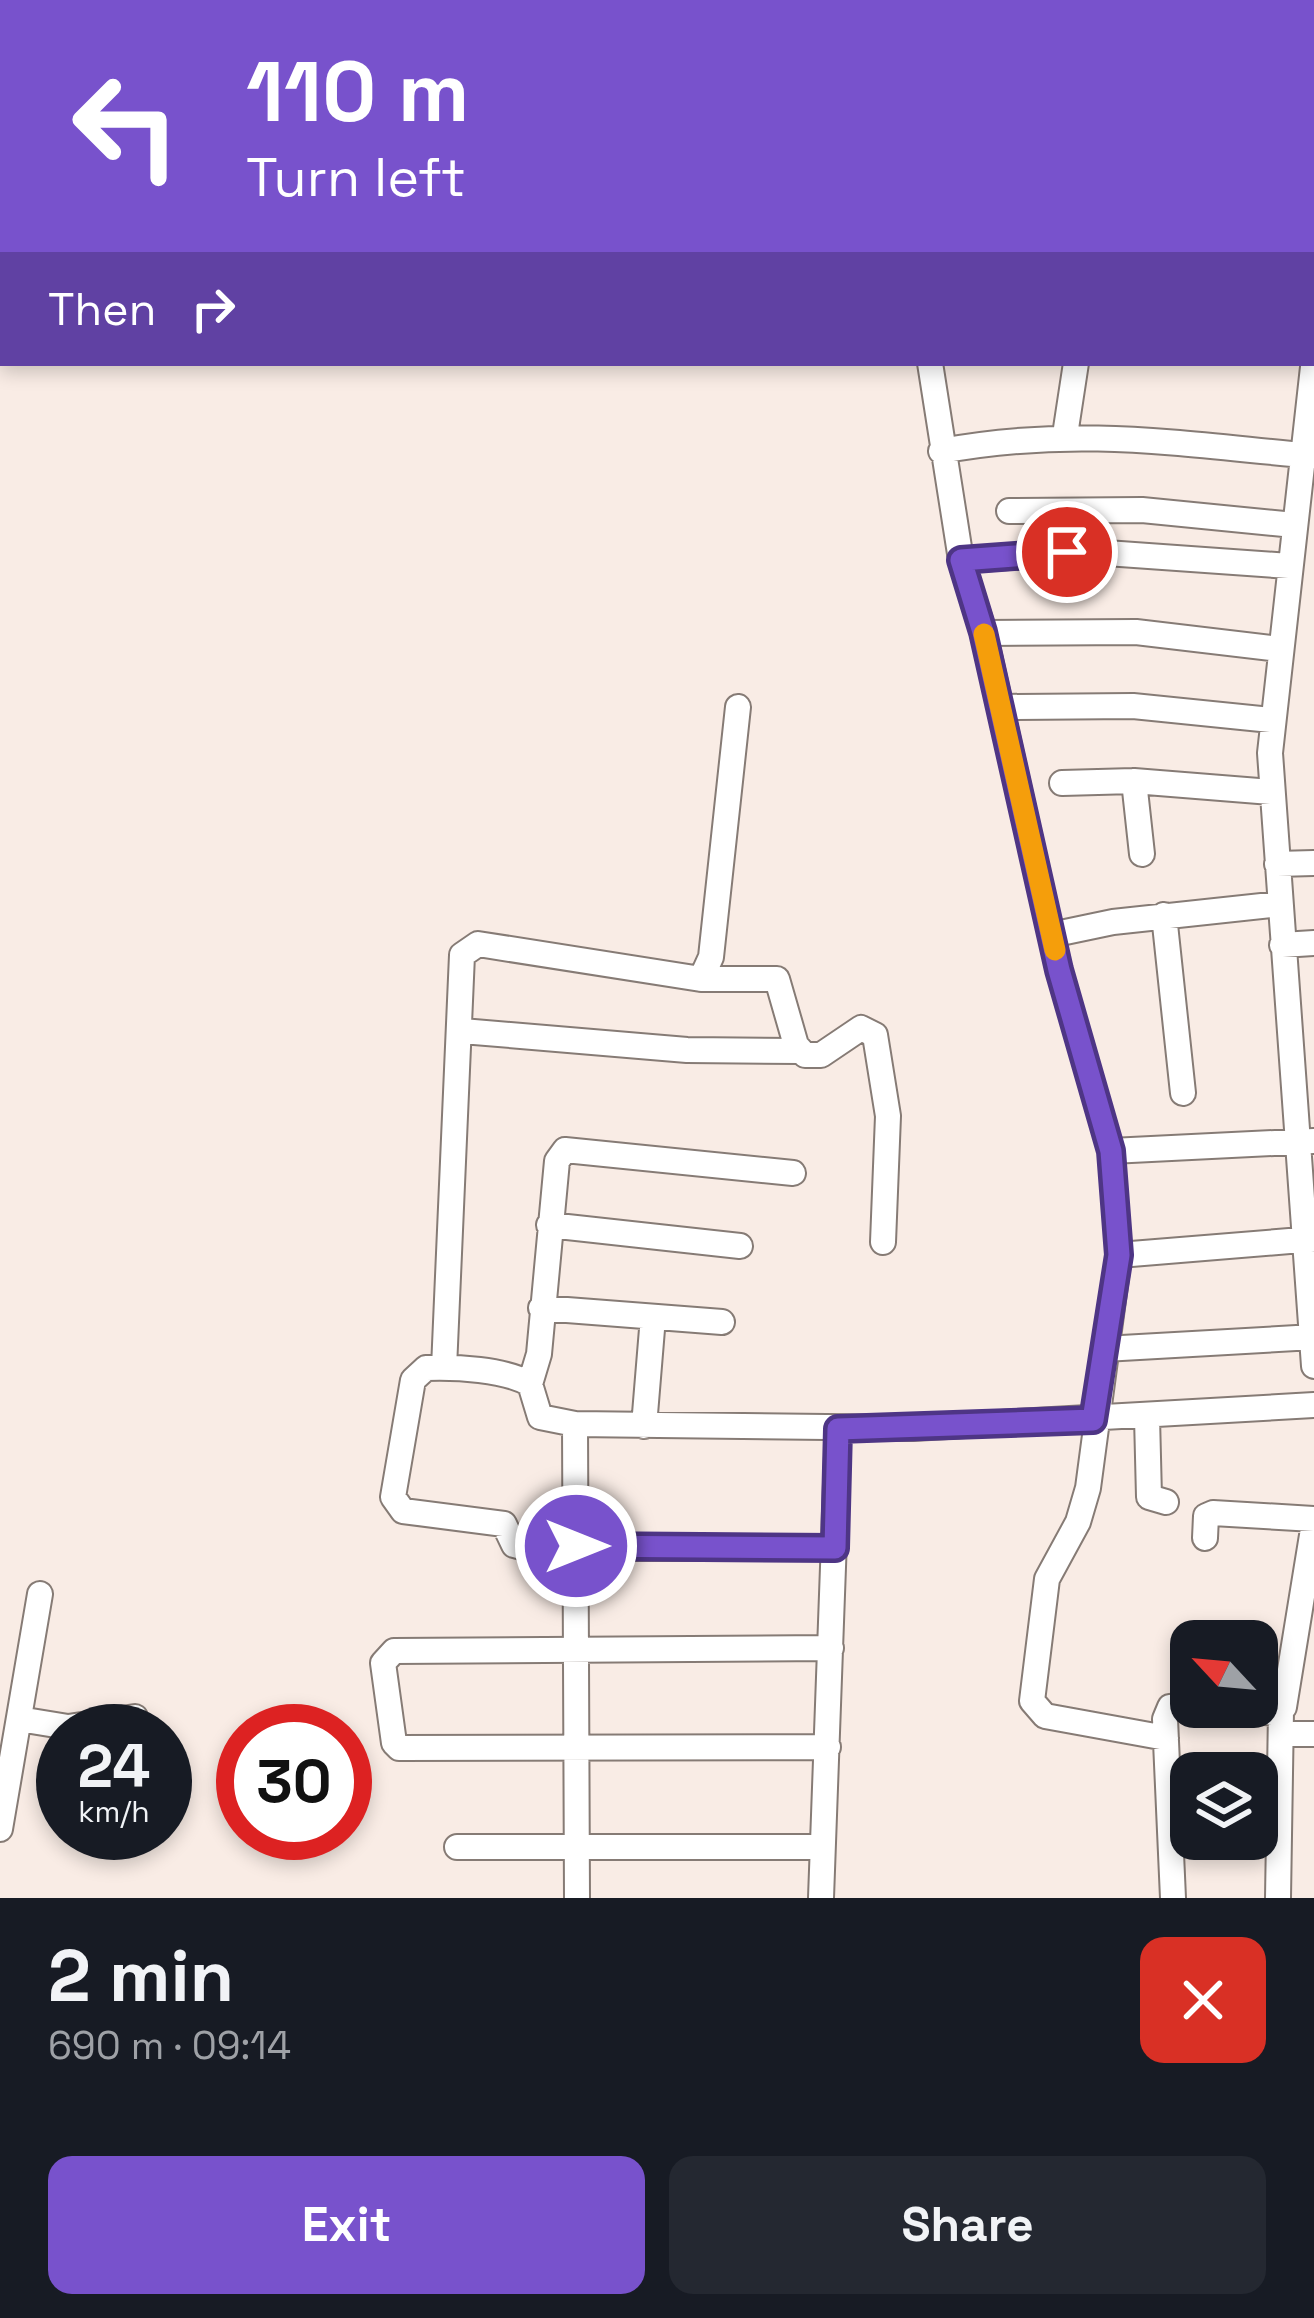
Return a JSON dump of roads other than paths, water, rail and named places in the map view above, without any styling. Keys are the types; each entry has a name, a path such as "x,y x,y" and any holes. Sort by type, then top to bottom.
{"street":[{"path":"930,366 961,560 983,632 1052,935 1111,1151 1119,1255 1082,1508 1045,1589 1032,1701 1038,1712 1067,1723 1166,1738"},
{"path":"1065,435 1076,366"},
{"path":"1314,366 1308,455 1294,525 1298,561 1271,720 1271,792 1282,945 1305,1142 1314,1366"},
{"path":"941,451 1065,435 1163,439 1308,455"},
{"path":"1009,512 1099,508 1294,525"},
{"path":"1185,556 1186,515"},
{"path":"961,560 1042,552 1298,561"},
{"path":"983,632 1136,632 1280,649"},
{"path":"701,979 711,957 738,706"},
{"path":"1000,707 1133,706 1271,720"},
{"path":"1062,783 1134,781 1271,792"},
{"path":"1134,781 1142,854"},
{"path":"1276,864 1314,863"},
{"path":"1052,935 1164,915 1280,904"},
{"path":"1164,915 1183,1093"},
{"path":"1282,945 1314,943"},
{"path":"444,1368 462,955 478,944 701,979 777,979 800,1051"},
{"path":"462,1030 687,1050 821,1055 861,1028 875,1035 888,1116 883,1242"},
{"path":"1111,1151 1305,1142"},
{"path":"793,1173 566,1150 557,1161 530,1384 540,1417 575,1424 838,1429 1021,1424 1314,1406"},
{"path":"550,1225 740,1246"},
{"path":"1119,1255 1309,1239"},
{"path":"541,1308 722,1322"},
{"path":"644,1426 653,1316"},
{"path":"1104,1349 1313,1338"},
{"path":"530,1384 519,1378 426,1368 413,1381 393,1497 398,1508 505,1524 519,1547 835,1548"},
{"path":"1147,1417 1149,1497 1166,1502"},
{"path":"575,1424 577,1898"},
{"path":"821,1898 838,1429"},
{"path":"1205,1538 1206,1516 1213,1513 1314,1521 1306,1621 1281,1722 1278,1898"},
{"path":"0,1829 40,1594"},
{"path":"828,1747 399,1748 394,1743 383,1663 394,1651 577,1646 831,1648"},
{"path":"1170,1710 1166,1738 1173,1898"},
{"path":"20,1719 36,1721"},
{"path":"1278,1721 1314,1734"},
{"path":"457,1847 822,1847"}]}
